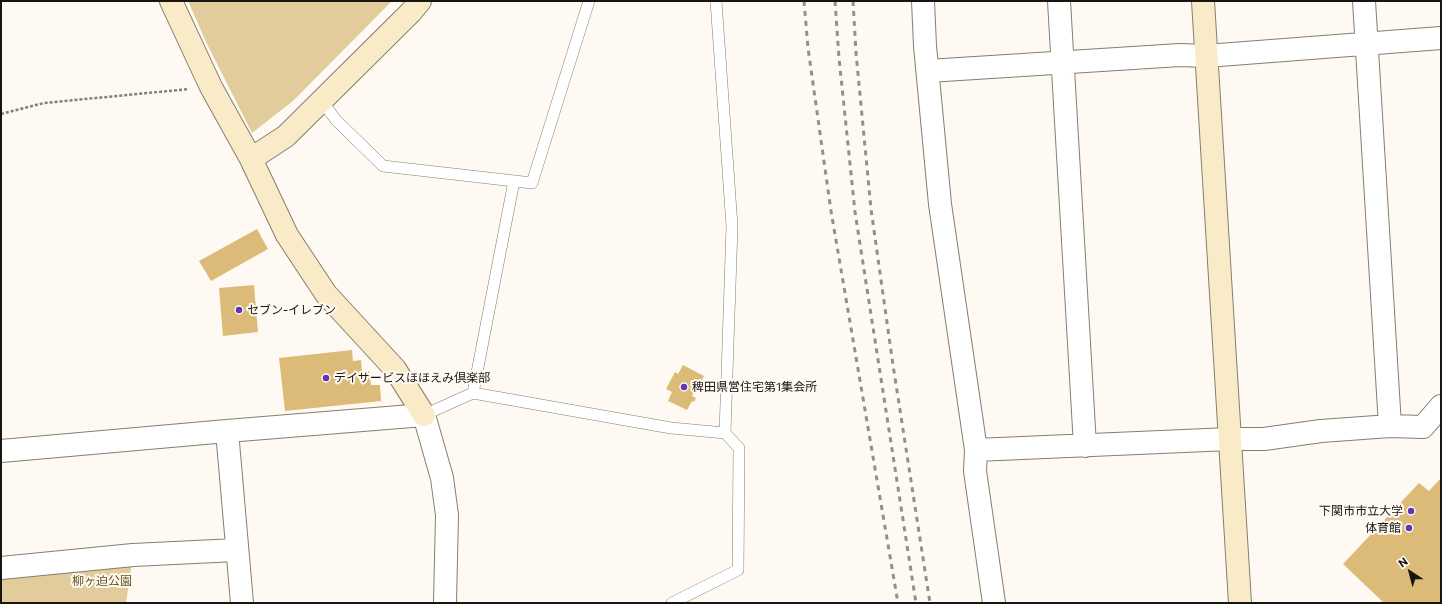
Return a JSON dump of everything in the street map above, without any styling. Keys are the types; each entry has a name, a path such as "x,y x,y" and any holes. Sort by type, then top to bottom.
{"street":[{"path":"171,1 211,86 251,159 287,235 326,294 395,369 424,415 442,478 447,515 444,603"},
{"path":"251,159 286,136 411,12 420,1"},
{"path":"923,1 940,204 976,450 974,471 994,603"},
{"path":"1059,1 1085,446"},
{"path":"1203,1 1240,603"},
{"path":"1364,1 1390,426"},
{"path":"928,71 1180,55 1206,56 1441,38"},
{"path":"976,450 1230,439 1264,439 1320,431 1390,426 1423,427 1441,406"},
{"path":"1,451 424,415"},
{"path":"227,431 236,550 242,603"},
{"path":"1,568 133,555 236,550"}],"lane":[{"path":"321,100 336,120 383,166 532,183 589,1"},
{"path":"716,1 732,226 725,433"},
{"path":"473,393 514,181"},
{"path":"424,415 473,393 671,428 725,433 739,448 738,570 672,603"}],"path":[{"path":"1,114 44,103 211,86"}],"green space":[{"path":"188,1 392,1 293,101 252,133 207,44"},
{"name":"柳ヶ迫公園","path":"133,555 126,603 1,603 1,567"}],"building":[{"path":"257,229 268,249 211,281 199,261"},
{"name":"セブン-イレブン","path":"254,285 258,332 223,336 219,288"},
{"name":"デイサービスほほえみ倶楽部","path":"352,350 353,361 361,360 362,372 369,371 371,385 380,385 381,401 285,411 279,358"},
{"name":"稗田県営住宅第1集会所","path":"683,365 704,376 700,384 702,385 700,390 696,389 692,396 696,398 694,402 692,401 687,410 668,401 672,392 666,389 675,372 678,374"},
{"name":"下関市市立大学","path":"1441,478 1441,603 1384,603 1343,564 1419,483 1429,491"}],"railway":[{"path":"804,1 808,48 831,211 898,603"},
{"path":"835,1 839,58 855,212 916,603"},
{"path":"853,1 856,53 871,209 893,365 930,603"}],"place":[{"name":"セブン-イレブン","path":"239,310"},
{"name":"デイサービスほほえみ倶楽部","path":"326,378"},
{"name":"稗田県営住宅第1集会所","path":"684,387"},
{"name":"下関市市立大学","path":"1411,511"},
{"name":"体育館","path":"1409,528"}]}
